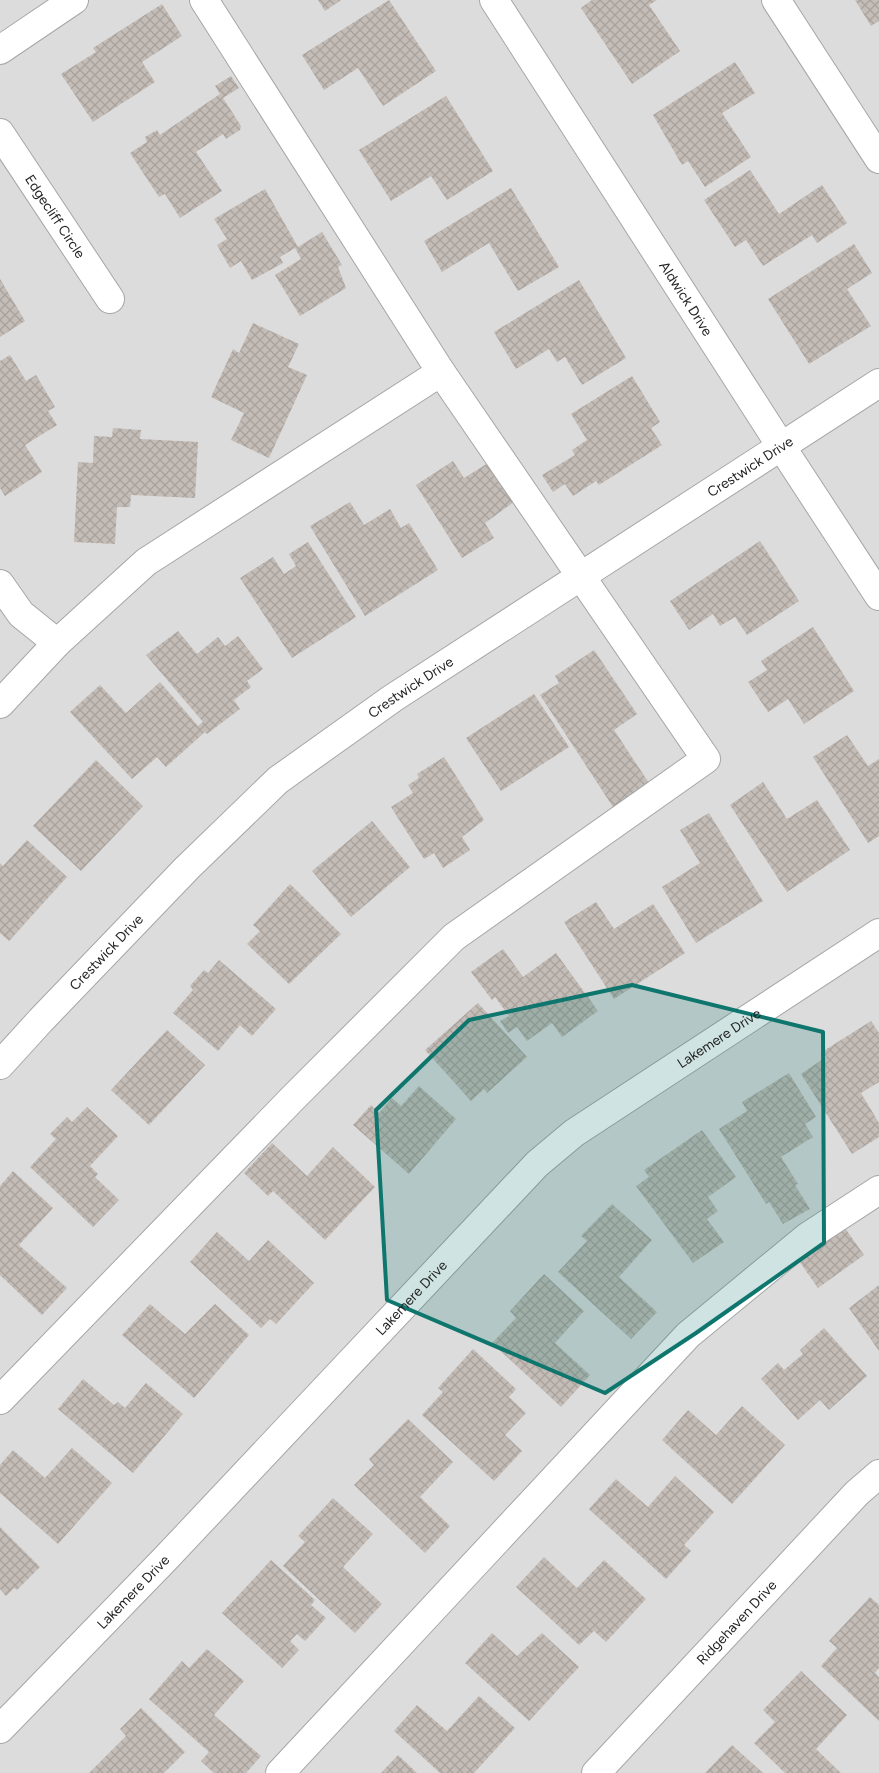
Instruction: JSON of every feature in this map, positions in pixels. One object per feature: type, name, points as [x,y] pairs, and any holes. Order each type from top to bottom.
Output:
[{"type":"street","points":[[0,50],[74,0]]},
{"type":"street","points":[[0,1400],[293,1098],[454,937],[706,760],[441,372],[204,0]]},
{"type":"street","name":"Aldwick Drive","points":[[494,0],[879,596]]},
{"type":"street","points":[[776,0],[879,159]]},
{"type":"street","name":"Edgecliff Circle","points":[[0,133],[110,298]]},
{"type":"street","points":[[0,704],[57,642],[146,562],[441,372]]},
{"type":"street","name":"Crestwick Drive","points":[[0,1065],[187,868],[278,780],[392,698],[879,383]]},
{"type":"street","points":[[0,584],[21,614],[57,642]]},
{"type":"street","name":"Lakemere Drive","points":[[0,1729],[166,1558],[537,1164],[574,1133],[879,933]]},
{"type":"street","points":[[280,1773],[688,1335],[807,1237],[879,1190]]},
{"type":"street","name":"Ridgehaven Drive","points":[[596,1773],[850,1500],[879,1474]]},
{"type":"highlighted area","points":[[632,985],[823,1032],[824,1243],[696,1333],[605,1393],[387,1300],[376,1110],[469,1020]]},
{"type":"shaded area","points":[[0,0],[879,0],[879,1773],[0,1773]]},
{"type":"building","points":[[318,0],[341,0],[325,11]]},
{"type":"building","points":[[389,0],[436,71],[383,106],[358,68],[324,90],[302,55]]},
{"type":"building","points":[[592,0],[657,0],[649,5],[680,51],[632,84],[581,8]]},
{"type":"building","points":[[855,0],[879,0],[879,21],[871,26]]},
{"type":"building","points":[[162,4],[182,36],[142,62],[155,82],[93,122],[61,74],[96,52],[93,48]]},
{"type":"building","points":[[735,62],[755,93],[722,113],[751,157],[705,187],[688,161],[682,165],[653,115]]},
{"type":"building","points":[[231,76],[239,88],[223,98],[241,126],[240,130],[226,139],[223,134],[196,152],[222,191],[180,218],[165,194],[159,197],[130,153],[147,142],[145,137],[157,130],[160,135],[220,94],[215,86]]},
{"type":"building","points":[[446,96],[493,171],[447,200],[431,176],[391,201],[359,150]]},
{"type":"building","points":[[750,170],[779,214],[822,185],[847,223],[817,243],[812,235],[763,266],[746,240],[735,247],[704,200]]},
{"type":"building","points":[[511,188],[559,267],[518,291],[489,243],[442,272],[424,241]]},
{"type":"building","points":[[265,189],[298,247],[322,232],[342,265],[338,267],[346,288],[300,316],[275,275],[301,259],[295,248],[280,257],[283,263],[252,280],[241,261],[230,268],[217,245],[227,239],[214,219]]},
{"type":"building","points":[[854,244],[872,273],[847,289],[871,326],[809,364],[768,299]]},
{"type":"building","points":[[0,279],[25,321],[0,337]]},
{"type":"building","points":[[579,280],[626,358],[582,385],[565,357],[557,362],[549,349],[516,369],[494,332]]},
{"type":"building","points":[[253,323],[299,344],[288,367],[307,375],[269,458],[231,440],[244,413],[211,397],[233,349],[239,353]]},
{"type":"building","points":[[10,355],[26,381],[36,375],[55,407],[48,411],[57,425],[25,445],[42,472],[5,496],[0,488],[0,361]]},
{"type":"building","points":[[632,376],[660,422],[651,428],[662,445],[599,485],[596,481],[573,496],[565,484],[553,492],[542,475],[575,455],[572,450],[587,440],[571,414]]},
{"type":"building","points":[[113,428],[141,430],[140,439],[198,442],[195,498],[131,495],[130,507],[117,507],[115,544],[74,542],[78,462],[93,463],[94,436],[112,437]]},
{"type":"building","points":[[493,460],[518,499],[485,523],[494,538],[462,558],[416,485],[453,461],[464,478]]},
{"type":"building","points":[[350,502],[364,525],[390,509],[401,528],[409,523],[438,570],[365,616],[310,526]]},
{"type":"building","points":[[760,541],[799,601],[747,635],[735,617],[720,626],[713,614],[689,630],[670,601]]},
{"type":"building","points":[[308,542],[356,617],[292,658],[240,578],[273,557],[284,574],[296,566],[289,554]]},
{"type":"building","points":[[813,627],[854,691],[804,724],[788,699],[768,712],[748,682],[767,670],[761,661]]},
{"type":"building","points":[[178,631],[197,654],[218,637],[225,646],[238,636],[263,669],[247,681],[251,687],[234,700],[240,709],[207,734],[205,732],[166,767],[157,757],[132,779],[70,712],[100,685],[126,713],[160,682],[198,726],[203,722],[146,655]]},
{"type":"building","points":[[594,650],[637,714],[614,730],[649,783],[613,807],[540,695],[559,683],[555,676]]},
{"type":"building","points":[[534,694],[569,747],[501,791],[466,738]]},
{"type":"building","points":[[847,735],[868,766],[879,759],[879,836],[868,843],[813,757]]},
{"type":"building","points":[[444,757],[484,820],[462,837],[470,850],[443,868],[434,853],[424,859],[391,807],[413,793],[408,785],[419,778],[417,774]]},
{"type":"building","points":[[96,760],[143,806],[81,871],[33,826]]},
{"type":"building","points":[[763,782],[787,819],[817,800],[850,850],[787,892],[730,805]]},
{"type":"building","points":[[709,813],[763,901],[696,943],[662,887],[700,863],[680,830]]},
{"type":"building","points":[[372,821],[410,867],[351,917],[312,871]]},
{"type":"building","points":[[27,840],[67,877],[9,941],[0,933],[0,863],[3,866]]},
{"type":"building","points":[[290,884],[341,934],[289,984],[247,944],[260,931],[253,925]]},
{"type":"building","points":[[596,902],[614,929],[653,904],[685,953],[614,999],[564,922]]},
{"type":"building","points":[[503,949],[523,977],[556,953],[598,1011],[562,1037],[552,1023],[527,1041],[517,1027],[508,1033],[500,1021],[509,1016],[495,997],[492,1000],[471,972]]},
{"type":"building","points":[[219,960],[276,1009],[252,1036],[240,1025],[218,1051],[173,1013],[193,990],[190,986],[204,970],[208,973]]},
{"type":"building","points":[[478,1003],[527,1057],[487,1093],[484,1089],[471,1101],[425,1050]]},
{"type":"building","points":[[871,1021],[879,1033],[879,1082],[861,1093],[879,1123],[879,1137],[852,1154],[801,1074],[826,1057],[822,1052]]},
{"type":"building","points":[[167,1030],[205,1065],[149,1125],[111,1090]]},
{"type":"building","points":[[789,1073],[816,1117],[805,1124],[813,1137],[781,1157],[798,1184],[795,1185],[810,1209],[783,1224],[769,1202],[766,1204],[719,1129],[747,1111],[742,1102]]},
{"type":"building","points":[[419,1086],[456,1119],[409,1174],[353,1125],[371,1105],[379,1113],[392,1098],[401,1106]]},
{"type":"building","points":[[87,1107],[118,1136],[90,1166],[98,1174],[95,1177],[119,1200],[93,1227],[30,1167],[56,1139],[50,1134],[67,1117],[72,1122]]},
{"type":"building","points":[[702,1130],[736,1177],[708,1197],[718,1211],[707,1219],[724,1242],[693,1263],[636,1186],[649,1177],[644,1170]]},
{"type":"building","points":[[272,1143],[307,1176],[333,1147],[375,1187],[325,1240],[273,1191],[268,1196],[244,1173]]},
{"type":"building","points":[[13,1171],[53,1208],[19,1245],[67,1288],[42,1315],[0,1275],[0,1186]]},
{"type":"building","points":[[612,1204],[652,1240],[619,1277],[657,1312],[631,1339],[558,1272],[587,1241],[581,1236]]},
{"type":"building","points":[[845,1228],[864,1255],[818,1288],[799,1261]]},
{"type":"building","points":[[217,1232],[249,1261],[268,1240],[314,1283],[276,1324],[270,1319],[261,1328],[190,1262]]},
{"type":"building","points":[[544,1274],[584,1311],[555,1343],[590,1375],[561,1407],[492,1343],[516,1318],[510,1311]]},
{"type":"building","points":[[879,1285],[879,1351],[849,1308]]},
{"type":"building","points":[[150,1304],[185,1334],[215,1304],[249,1335],[194,1398],[122,1335]]},
{"type":"building","points":[[824,1328],[867,1376],[829,1410],[820,1400],[798,1420],[761,1379],[778,1363],[784,1370],[803,1354],[800,1350]]},
{"type":"building","points":[[473,1349],[516,1389],[509,1397],[526,1413],[505,1435],[522,1451],[494,1481],[422,1415],[443,1392],[438,1388]]},
{"type":"building","points":[[83,1379],[114,1405],[118,1402],[125,1408],[146,1383],[183,1414],[133,1473],[58,1409]]},
{"type":"building","points":[[742,1406],[785,1445],[732,1504],[662,1440],[688,1410],[716,1435]]},
{"type":"building","points":[[408,1419],[453,1462],[420,1497],[450,1526],[425,1553],[354,1485],[374,1465],[369,1459]]},
{"type":"building","points":[[72,1448],[112,1483],[58,1544],[0,1493],[0,1465],[13,1450],[45,1478]]},
{"type":"building","points":[[675,1476],[714,1512],[684,1545],[691,1551],[666,1579],[589,1509],[616,1479],[648,1507]]},
{"type":"building","points":[[333,1498],[373,1534],[343,1567],[382,1604],[355,1633],[283,1566],[305,1542],[298,1536]]},
{"type":"building","points":[[0,1527],[40,1567],[17,1590],[14,1588],[6,1596],[0,1589]]},
{"type":"building","points":[[544,1557],[577,1588],[604,1560],[646,1599],[606,1642],[594,1631],[579,1645],[516,1587]]},
{"type":"building","points":[[271,1560],[315,1600],[311,1605],[326,1618],[305,1641],[297,1634],[290,1641],[299,1650],[282,1668],[222,1613]]},
{"type":"building","points":[[870,1597],[879,1605],[879,1668],[875,1673],[879,1677],[879,1721],[821,1666],[837,1648],[829,1641]]},
{"type":"building","points":[[492,1633],[517,1656],[542,1633],[579,1667],[529,1721],[465,1663]]},
{"type":"building","points":[[207,1649],[244,1681],[214,1715],[261,1756],[246,1773],[214,1773],[201,1761],[209,1752],[149,1699],[182,1661],[189,1668]]},
{"type":"building","points":[[801,1671],[847,1715],[816,1749],[841,1773],[785,1773],[754,1743],[775,1722],[763,1710]]},
{"type":"building","points":[[479,1696],[515,1728],[474,1773],[440,1773],[394,1731],[417,1705],[447,1731]]},
{"type":"building","points":[[141,1708],[185,1752],[164,1773],[89,1773],[126,1736],[120,1729]]},
{"type":"building","points":[[732,1745],[763,1773],[705,1773]]},
{"type":"building","points":[[398,1755],[417,1773],[381,1773]]}]
